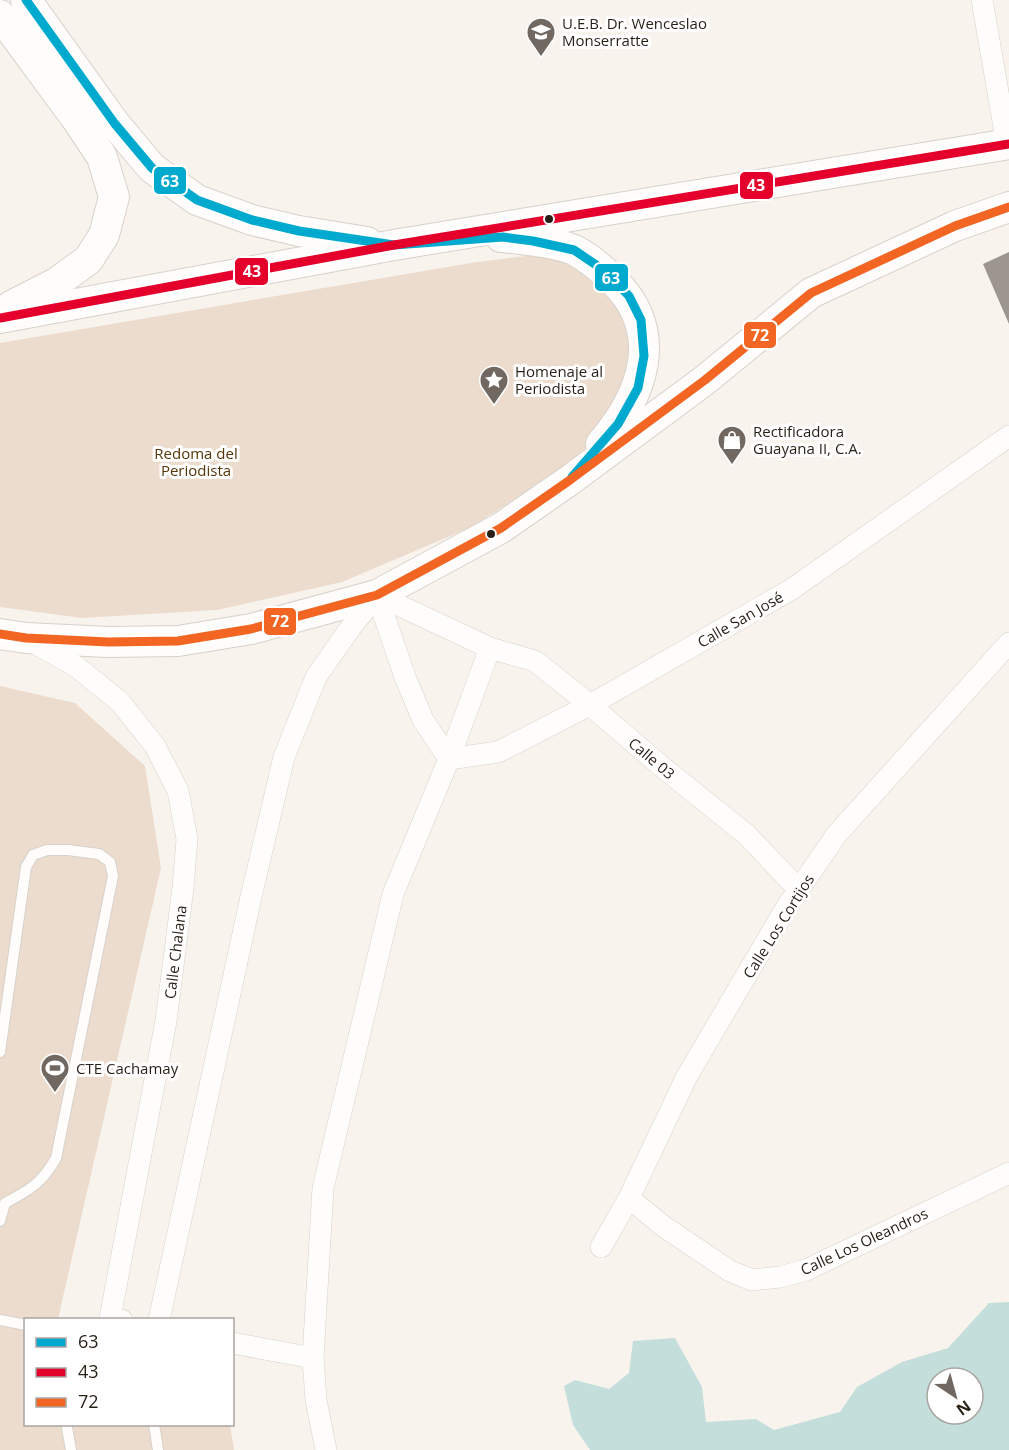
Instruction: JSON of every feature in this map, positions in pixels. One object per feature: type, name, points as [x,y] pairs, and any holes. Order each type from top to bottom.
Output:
[{"type":"main road","points":[[26,0],[122,133],[152,168],[197,200],[252,219],[299,231],[394,245],[502,237],[533,241],[574,250],[604,271],[628,296],[641,320],[644,356],[638,388],[618,424],[570,480]]},
{"type":"main road","points":[[0,15],[102,157],[114,197],[104,235],[88,260],[56,283],[0,311]]},
{"type":"main road","points":[[0,318],[394,245],[1008,144]]},
{"type":"main road","points":[[13,636],[108,642],[178,640],[251,629],[377,595],[501,528],[570,480],[705,380],[811,293],[955,226],[1009,207]]},
{"type":"street","points":[[982,0],[1008,144]]},
{"type":"street","name":"Calle San José","points":[[449,759],[498,752],[590,705],[792,589],[1009,436]]},
{"type":"street","points":[[377,595],[405,677],[423,720],[449,759]]},
{"type":"street","points":[[159,1318],[284,757],[316,677],[377,595]]},
{"type":"street","name":"Calle 03","points":[[377,595],[490,648],[535,661],[747,835],[799,890]]},
{"type":"street","name":"Calle Chalana","points":[[13,636],[77,667],[120,702],[155,746],[178,791],[187,839],[166,1021],[112,1318]]},
{"type":"street","name":"Calle Los Cortijos","points":[[601,1247],[629,1198],[687,1076],[786,908],[837,834],[1009,643]]},
{"type":"street","points":[[326,1450],[316,1400],[313,1358],[323,1188],[393,894],[449,759],[490,648]]},
{"type":"street","name":"Calle Los Oleandros","points":[[629,1198],[663,1226],[730,1271],[752,1280],[780,1277],[806,1270],[1009,1173]]},
{"type":"street","points":[[234,1343],[313,1358]]},
{"type":"lane","points":[[0,1052],[26,867],[33,855],[47,850],[99,854],[110,862],[113,876],[57,1158],[45,1177],[28,1191],[2,1199],[0,1221]]},
{"type":"lane","points":[[0,1320],[24,1325]]},
{"type":"lane","points":[[154,1426],[158,1450]]},
{"type":"lane","points":[[67,1428],[71,1450]]},
{"type":"green space","name":"Redoma del Periodista","points":[[574,250],[624,291],[635,363],[610,424],[565,468],[469,528],[342,582],[217,610],[82,618],[0,607],[0,343],[477,262]]},
{"type":"green space","name":"CTE Cachamay","points":[[0,686],[75,703],[145,766],[161,868],[58,1318],[24,1318],[24,1426],[230,1426],[234,1450],[0,1450]]},
{"type":"water","points":[[1009,1302],[1009,1450],[590,1450],[573,1425],[564,1386],[575,1380],[609,1389],[629,1373],[633,1341],[675,1338],[702,1387],[706,1422],[756,1419],[774,1430],[840,1412],[857,1387],[902,1362],[948,1348],[989,1303]]},
{"type":"building","points":[[1009,252],[1009,324],[983,264]]},
{"type":"transit line","name":"63","points":[[26,0],[115,124],[152,168],[197,200],[252,220],[299,231],[394,245],[503,237],[533,241],[574,250],[605,271],[629,296],[641,320],[644,356],[638,388],[618,424],[572,477]]},
{"type":"transit line","name":"43","points":[[0,318],[394,245],[1009,144]]},
{"type":"transit line","name":"72","points":[[0,634],[26,638],[108,642],[178,641],[251,629],[377,595],[501,528],[570,480],[705,380],[811,293],[955,226],[1009,207]]},
{"type":"place","name":"U.E.B. Dr. Wenceslao Monserratte","points":[[541,58]]},
{"type":"place","name":"Homenaje al Periodista","points":[[494,406]]},
{"type":"place","name":"Rectificadora Guayana II, C.A.","points":[[732,466]]},
{"type":"place","name":"CTE Cachamay","points":[[55,1094]]}]
